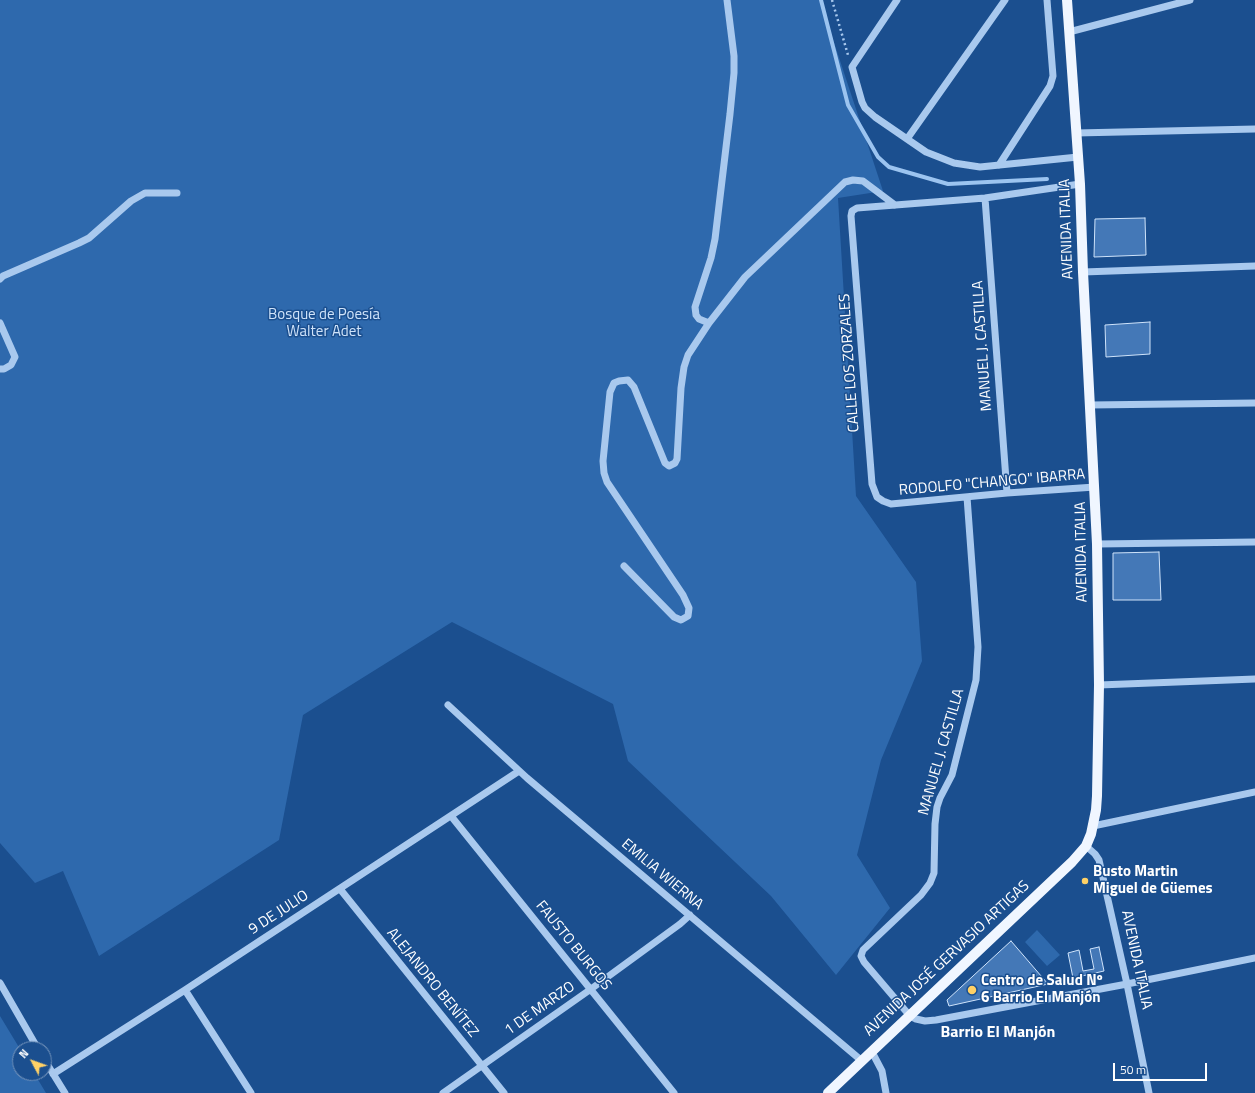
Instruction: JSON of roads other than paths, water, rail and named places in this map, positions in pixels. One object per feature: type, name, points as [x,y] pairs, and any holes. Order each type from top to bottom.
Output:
[{"type":"main road","name":"AVENIDA ITALIA","points":[[1067,0],[1080,184],[1097,544],[1099,685],[1096,796],[1093,826],[1086,846]]},
{"type":"main road","name":"AVENIDA JOSÉ GERVASIO ARTIGAS","points":[[828,1093],[1072,862],[1086,846]]},
{"type":"street","points":[[709,323],[699,319],[696,314],[695,307],[711,258],[715,239],[730,114],[734,56],[727,0]]},
{"type":"street","points":[[897,0],[852,67],[862,102],[865,108],[875,117],[926,152],[954,163],[980,167],[1078,157]]},
{"type":"street","points":[[907,139],[1005,0]]},
{"type":"street","points":[[999,165],[1050,86],[1053,76],[1047,0]]},
{"type":"street","points":[[1069,32],[1190,0]]},
{"type":"street","points":[[1076,133],[1255,129]]},
{"type":"street","points":[[624,566],[674,617],[681,620],[688,616],[689,608],[684,595],[607,482],[604,473],[602,461],[610,392],[614,383],[628,380],[634,387],[665,463],[669,466],[675,463],[677,459],[681,388],[684,367],[688,355],[709,323],[745,277],[845,182],[853,180],[863,181],[895,205],[985,198],[1080,184]]},
{"type":"street","points":[[0,279],[3,276],[79,244],[89,238],[131,201],[145,194],[177,193]]},
{"type":"street","name":"MANUEL J. CASTILLA","points":[[985,198],[1007,493]]},
{"type":"street","name":"CALLE LOS ZORZALES","points":[[891,504],[877,497],[872,484],[851,216],[852,211],[857,208],[895,205]]},
{"type":"street","points":[[1083,272],[1255,266]]},
{"type":"street","points":[[0,323],[15,357],[11,364],[4,369],[0,369]]},
{"type":"street","points":[[1090,405],[1255,403]]},
{"type":"street","name":"RODOLFO \"CHANGO\" IBARRA","points":[[891,504],[1007,493],[1095,487]]},
{"type":"street","name":"MANUEL J. CASTILLA","points":[[910,1016],[864,962],[861,956],[863,950],[921,895],[930,883],[934,873],[935,824],[937,807],[952,775],[976,680],[978,647],[967,497]]},
{"type":"street","points":[[1097,544],[1255,542]]},
{"type":"street","points":[[1099,685],[1255,680]]},
{"type":"street","name":"EMILIA WIERNA","points":[[448,705],[519,771],[862,1061]]},
{"type":"street","name":"9 DE JULIO","points":[[53,1074],[185,990],[519,771]]},
{"type":"street","points":[[1093,826],[1255,792]]},
{"type":"street","name":"FAUSTO BURGOS","points":[[451,816],[674,1093]]},
{"type":"street","name":"AVENIDA ITALIA","points":[[1086,846],[1099,860],[1127,984],[1149,1093]]},
{"type":"street","name":"ALEJANDRO BENÍTEZ","points":[[340,889],[504,1093]]},
{"type":"street","name":"1 DE MARZO","points":[[443,1093],[680,924],[690,915]]},
{"type":"street","points":[[910,1016],[925,1021],[936,1020],[1255,958]]},
{"type":"street","points":[[0,983],[33,1041]]},
{"type":"street","points":[[185,990],[251,1093]]},
{"type":"street","points":[[872,1052],[882,1071],[886,1093]]},
{"type":"street","points":[[53,1074],[65,1093]]},
{"type":"waterway","points":[[821,0],[848,105],[878,157],[889,167],[948,184],[1047,179]]},
{"type":"place","name":"Busto Martin Miguel de Güemes","points":[[1085,881]]},
{"type":"place","name":"Centro de Salud Nº 6 Barrio El Manjón","points":[[972,990]]},
{"type":"district","name":"Barrio El Manjón","points":[[998,1033]]},
{"type":"park label","name":"Bosque de Poesía Walter Adet","points":[[324,324]]}]
